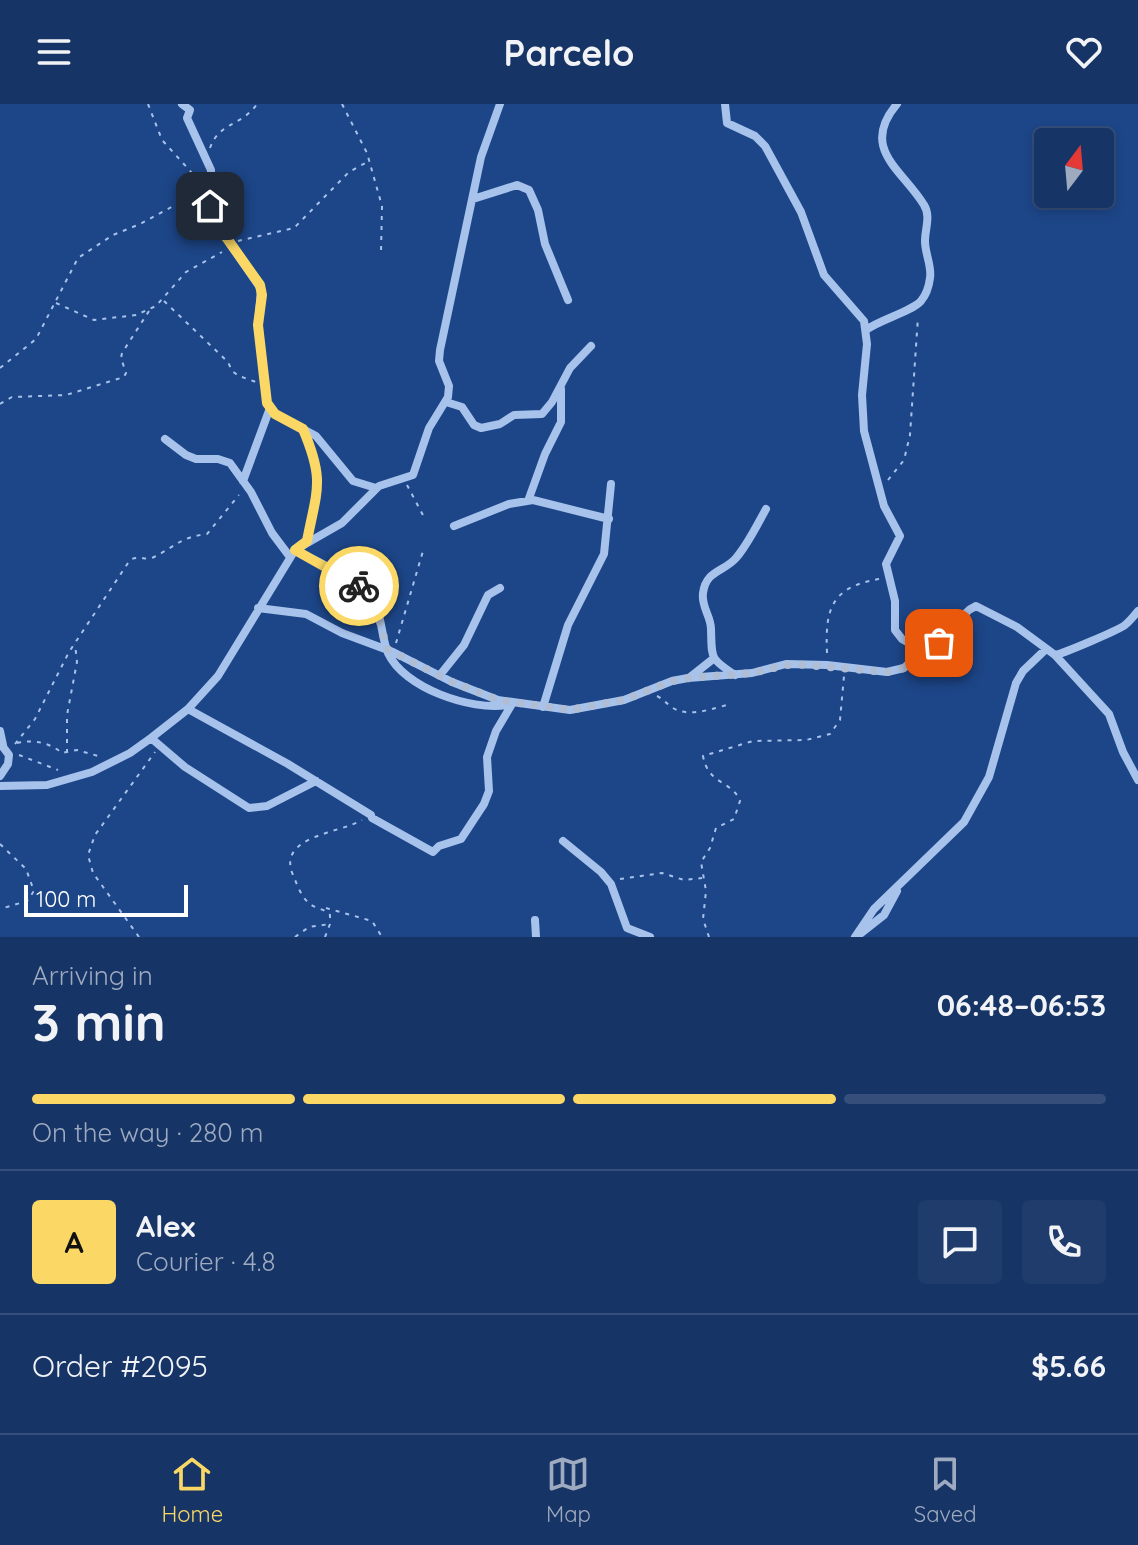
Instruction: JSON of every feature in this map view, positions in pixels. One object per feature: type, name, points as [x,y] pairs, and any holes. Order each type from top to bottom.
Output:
[{"type":"street","points":[[0,786],[47,785],[73,778],[115,761],[151,738],[188,709],[224,667],[292,553],[307,541],[342,523],[376,488],[404,480],[416,470],[429,428],[446,402],[449,386],[439,361],[440,350],[486,137],[500,104]]},
{"type":"street","points":[[725,104],[727,123],[755,136],[765,146],[801,212],[824,275],[860,314],[866,330],[862,395],[864,431],[887,513],[900,536],[887,562],[895,601],[896,633],[927,653]]},
{"type":"street","points":[[866,330],[879,320],[919,304],[926,294],[931,275],[925,243],[927,211],[892,168],[882,141],[890,113],[897,104]]},
{"type":"street","points":[[188,106],[187,118],[211,173],[211,210],[261,289],[258,325],[270,408],[243,481]]},
{"type":"street","points":[[473,199],[517,185],[529,190],[539,215],[545,244],[568,300]]},
{"type":"street","points":[[446,402],[462,407],[475,427],[500,424],[514,415],[542,414],[561,388],[570,368],[591,346]]},
{"type":"street","points":[[528,501],[545,454],[561,422],[561,388]]},
{"type":"street","points":[[270,408],[320,440],[353,481],[376,488]]},
{"type":"street","points":[[303,429],[319,477],[307,541]]},
{"type":"street","points":[[165,439],[196,459],[228,462],[259,505],[272,533],[292,553],[368,593],[378,611],[397,666],[410,677],[455,700],[486,706],[512,704],[581,710],[624,700],[688,678],[752,673],[786,664],[887,672],[904,668],[917,656],[927,653],[946,638],[968,610],[976,606],[1017,627],[1055,655],[1109,714],[1123,752],[1138,780]]},
{"type":"street","points":[[543,707],[568,625],[604,554],[611,484]]},
{"type":"street","points":[[454,526],[501,507],[528,501],[609,519]]},
{"type":"street","points":[[735,675],[713,659],[710,624],[703,604],[705,584],[713,572],[737,557],[766,509]]},
{"type":"street","points":[[440,675],[464,645],[488,595],[500,588]]},
{"type":"street","points":[[258,608],[306,614],[472,691],[512,704]]},
{"type":"street","points":[[1055,655],[1065,654],[1123,627],[1138,611]]},
{"type":"street","points":[[856,937],[874,909],[953,834],[975,804],[996,755],[1016,683],[1023,671],[1045,650]]},
{"type":"street","points":[[688,678],[713,659]]},
{"type":"street","points":[[188,709],[316,781],[430,851],[459,840],[488,794],[487,757],[496,731],[512,704]]},
{"type":"street","points":[[0,731],[8,764],[0,776]]},
{"type":"street","points":[[151,738],[185,767],[249,808],[267,806],[316,781]]},
{"type":"street","points":[[563,841],[611,884],[627,928],[650,937]]},
{"type":"street","points":[[535,920],[536,937]]},
{"type":"path","points":[[0,368],[36,339],[78,258],[113,235],[176,206],[206,188],[162,140],[148,104]]},
{"type":"path","points":[[207,158],[218,132],[243,119],[257,104]]},
{"type":"path","points":[[342,104],[359,134],[382,206],[381,253]]},
{"type":"path","points":[[0,404],[12,397],[66,395],[124,377],[122,353],[150,310],[163,300],[186,272],[231,246],[256,236],[294,228],[349,172],[369,161]]},
{"type":"path","points":[[163,300],[224,358],[232,371],[246,380],[264,383]]},
{"type":"path","points":[[55,303],[94,320],[150,310]]},
{"type":"path","points":[[882,495],[883,485],[904,460],[910,435],[919,304]]},
{"type":"path","points":[[404,480],[425,519]]},
{"type":"path","points":[[6,746],[35,719],[75,644],[131,559],[138,556],[151,558],[190,536],[207,534],[238,499],[243,481]]},
{"type":"path","points":[[390,651],[423,551]]},
{"type":"path","points":[[827,665],[826,622],[841,592],[862,582],[888,578]]},
{"type":"path","points":[[67,753],[67,715],[77,662],[75,644]]},
{"type":"path","points":[[709,937],[703,919],[706,891],[701,862],[710,848],[714,832],[734,819],[740,801],[737,793],[717,781],[703,756],[753,741],[797,741],[830,734],[840,720],[845,667]]},
{"type":"path","points":[[646,691],[680,710],[699,711],[731,704]]},
{"type":"path","points":[[6,746],[35,741],[67,753],[78,751],[115,761]]},
{"type":"path","points":[[139,937],[93,873],[88,851],[95,835],[160,745]]},
{"type":"path","points":[[6,746],[73,778]]},
{"type":"path","points":[[325,937],[330,915],[307,901],[290,862],[294,852],[313,837],[350,827],[371,815]]},
{"type":"path","points":[[0,844],[26,869],[34,893],[27,901],[0,909]]},
{"type":"path","points":[[611,884],[625,877],[649,873],[669,874],[684,880],[704,878]]},
{"type":"path","points":[[319,907],[372,921],[382,937]]},
{"type":"path","points":[[295,937],[309,927],[330,924]]},
{"type":"way so far","points":[[359,586],[375,603],[387,649],[472,691],[517,705],[581,710],[624,700],[672,681],[752,673],[786,664],[887,672],[904,668],[939,643]]},
{"type":"route","points":[[210,206],[226,237],[260,285],[262,295],[258,325],[267,403],[275,414],[303,429],[318,469],[318,488],[307,541],[295,550],[359,586]]}]
